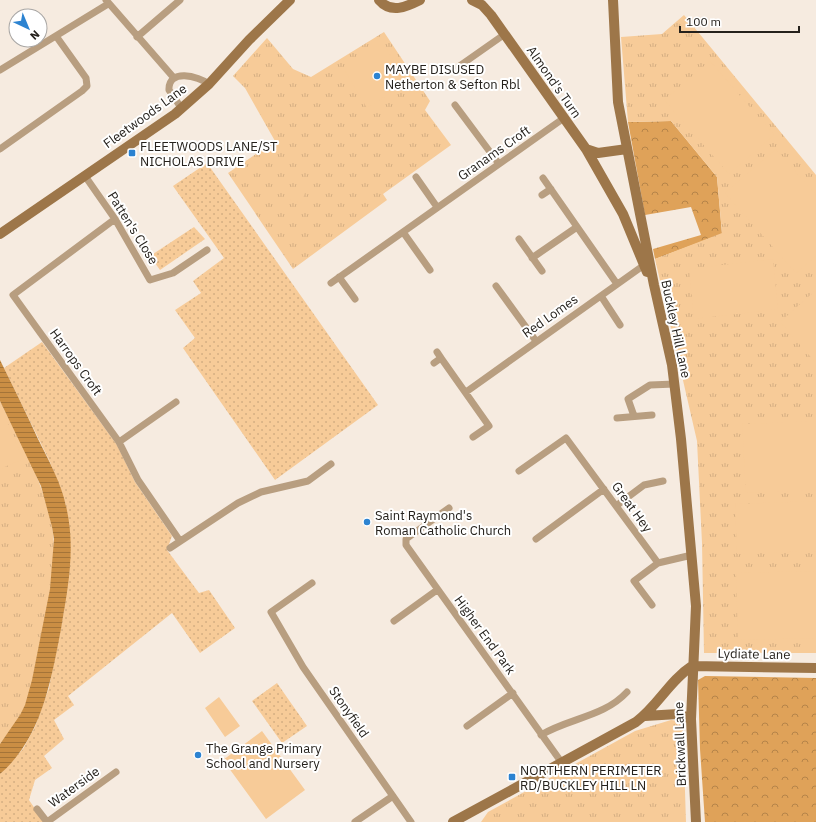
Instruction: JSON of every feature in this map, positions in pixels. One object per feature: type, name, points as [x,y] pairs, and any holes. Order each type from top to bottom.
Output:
[{"type":"main road","name":"Fleetwoods Lane","points":[[0,234],[182,109],[209,84],[248,40],[290,0]]},
{"type":"main road","points":[[379,0],[383,5],[396,9],[420,0]]},
{"type":"main road","name":"Almond's Turn","points":[[472,0],[482,5],[491,14],[586,149],[623,214],[647,263]]},
{"type":"main road","points":[[613,0],[616,84],[647,263]]},
{"type":"main road","points":[[586,149],[598,153],[627,149]]},
{"type":"main road","name":"Buckley Hill Lane","points":[[647,263],[654,285],[675,384],[696,606],[692,666]]},
{"type":"main road","points":[[453,822],[626,729],[645,716],[674,680],[692,666]]},
{"type":"main road","name":"Lydiate Lane","points":[[692,666],[816,668]]},
{"type":"main road","name":"Brickwall Lane","points":[[692,666],[691,719],[696,822]]},
{"type":"main road","points":[[645,716],[678,714],[691,719]]},
{"type":"street","points":[[137,37],[180,0]]},
{"type":"street","points":[[0,70],[56,36],[107,2],[174,78]]},
{"type":"street","points":[[458,67],[505,34]]},
{"type":"street","points":[[0,149],[87,86],[86,78],[56,36]]},
{"type":"street","points":[[182,109],[170,90],[171,83],[174,78],[183,75],[196,76],[209,84]]},
{"type":"street","points":[[455,105],[499,164]]},
{"type":"street","name":"Granams Croft","points":[[331,283],[564,118]]},
{"type":"street","name":"Patten's Close","points":[[85,176],[115,219],[150,280],[173,273],[206,250]]},
{"type":"street","points":[[416,177],[437,207]]},
{"type":"street","points":[[544,178],[616,284]]},
{"type":"street","points":[[542,195],[551,189]]},
{"type":"street","name":"Harrops Croft","points":[[115,219],[13,295],[119,442],[138,480],[180,541]]},
{"type":"street","points":[[532,258],[577,227]]},
{"type":"street","points":[[403,232],[430,270]]},
{"type":"street","points":[[519,239],[542,271]]},
{"type":"street","name":"Red Lomes","points":[[466,392],[647,263]]},
{"type":"street","points":[[340,277],[355,299]]},
{"type":"street","points":[[496,286],[536,341]]},
{"type":"street","points":[[601,296],[620,325]]},
{"type":"street","points":[[434,363],[439,355],[489,426],[473,437]]},
{"type":"street","points":[[634,416],[628,399],[650,385],[675,384]]},
{"type":"street","points":[[119,442],[176,402]]},
{"type":"street","points":[[617,418],[652,415]]},
{"type":"street","name":"Great Hey","points":[[519,471],[566,438],[658,563]]},
{"type":"street","points":[[170,548],[238,503],[261,492],[308,481],[331,464]]},
{"type":"street","points":[[616,506],[650,482],[663,481]]},
{"type":"street","points":[[640,488],[645,495]]},
{"type":"street","points":[[536,539],[604,489]]},
{"type":"street","name":"Higher End Park","points":[[449,508],[406,539],[406,545],[562,763]]},
{"type":"street","points":[[652,605],[634,581],[658,563],[692,555]]},
{"type":"street","name":"Stonyfield","points":[[312,583],[271,612],[303,667],[411,822]]},
{"type":"street","name":"Higher End Park","points":[[394,621],[437,590]]},
{"type":"street","points":[[542,735],[603,710],[627,692]]},
{"type":"street","name":"Higher End Park","points":[[467,726],[513,693]]},
{"type":"street","name":"Waterside","points":[[38,808],[47,822],[116,772]]},
{"type":"street","points":[[355,822],[392,796]]},
{"type":"green space","points":[[684,15],[816,175],[816,653],[704,653],[702,543],[697,441],[655,259],[722,233],[717,177],[671,121],[628,122],[621,37],[662,34]]},
{"type":"green space","points":[[384,32],[430,101],[425,110],[451,145],[383,194],[387,200],[293,269],[228,173],[275,141],[245,88],[233,76],[267,38],[293,69],[311,77]]},
{"type":"green space","name":"MAYBE DISUSED Netherton & Sefton Rbl","points":[[384,45],[408,82],[367,108],[345,71]]},
{"type":"green space","points":[[710,61],[774,135],[729,174],[664,100]]},
{"type":"green space","points":[[671,121],[717,177],[722,234],[655,259],[653,249],[701,235],[691,207],[645,215],[628,122]]},
{"type":"green space","points":[[776,149],[816,195],[816,256],[796,273],[725,193]]},
{"type":"green space","points":[[207,163],[378,405],[275,480],[183,348],[195,338],[175,310],[201,293],[193,281],[224,258],[173,186]]},
{"type":"green space","points":[[299,187],[305,193],[301,203],[287,199],[287,191]]},
{"type":"green space","points":[[194,227],[205,239],[160,270],[150,256]]},
{"type":"green space","points":[[773,259],[778,309],[694,319],[689,269]]},
{"type":"green space","points":[[816,290],[816,363],[780,322]]},
{"type":"green space","points":[[42,342],[117,445],[135,482],[172,536],[167,550],[199,593],[209,590],[235,628],[200,653],[172,613],[68,696],[74,705],[54,720],[64,739],[44,756],[52,768],[35,780],[29,800],[44,822],[0,822],[0,774],[23,749],[35,727],[49,688],[64,610],[66,505],[50,462],[4,368]]},
{"type":"green space","points":[[0,401],[30,462],[43,494],[52,527],[54,557],[50,594],[27,701],[23,711],[0,744]]},
{"type":"green space","points":[[4,415],[23,459],[0,469],[0,417]]},
{"type":"green space","points":[[816,421],[816,490],[746,493],[742,424]]},
{"type":"green space","points":[[816,501],[816,551],[737,554],[735,504]]},
{"type":"green space","points":[[816,571],[816,638],[738,640],[736,573]]},
{"type":"green space","points":[[705,676],[816,678],[816,822],[705,822],[700,749],[698,680]]},
{"type":"green space","points":[[277,683],[307,726],[282,743],[252,701]]},
{"type":"green space","points":[[219,697],[240,726],[225,737],[205,708]]},
{"type":"green space","points":[[671,720],[679,721],[683,730],[686,822],[481,822],[488,812],[635,731]]},
{"type":"green space","points":[[262,731],[305,790],[266,819],[223,760]]},
{"type":"shaded area","points":[[0,360],[58,480],[69,522],[71,552],[61,629],[53,668],[42,707],[35,726],[26,743],[14,760],[0,774],[0,744],[25,705],[32,680],[50,589],[54,539],[41,486],[0,401]]},
{"type":"place","name":"MAYBE DISUSED Netherton & Sefton Rbl","points":[[377,76]]},
{"type":"place","name":"FLEETWOODS LANE/ST NICHOLAS DRIVE","points":[[132,153]]},
{"type":"place","name":"Saint Raymond's Roman Catholic Church","points":[[367,522]]},
{"type":"place","name":"The Grange Primary School and Nursery","points":[[198,755]]},
{"type":"place","name":"NORTHERN PERIMETER RD/BUCKLEY HILL LN","points":[[512,777]]}]
